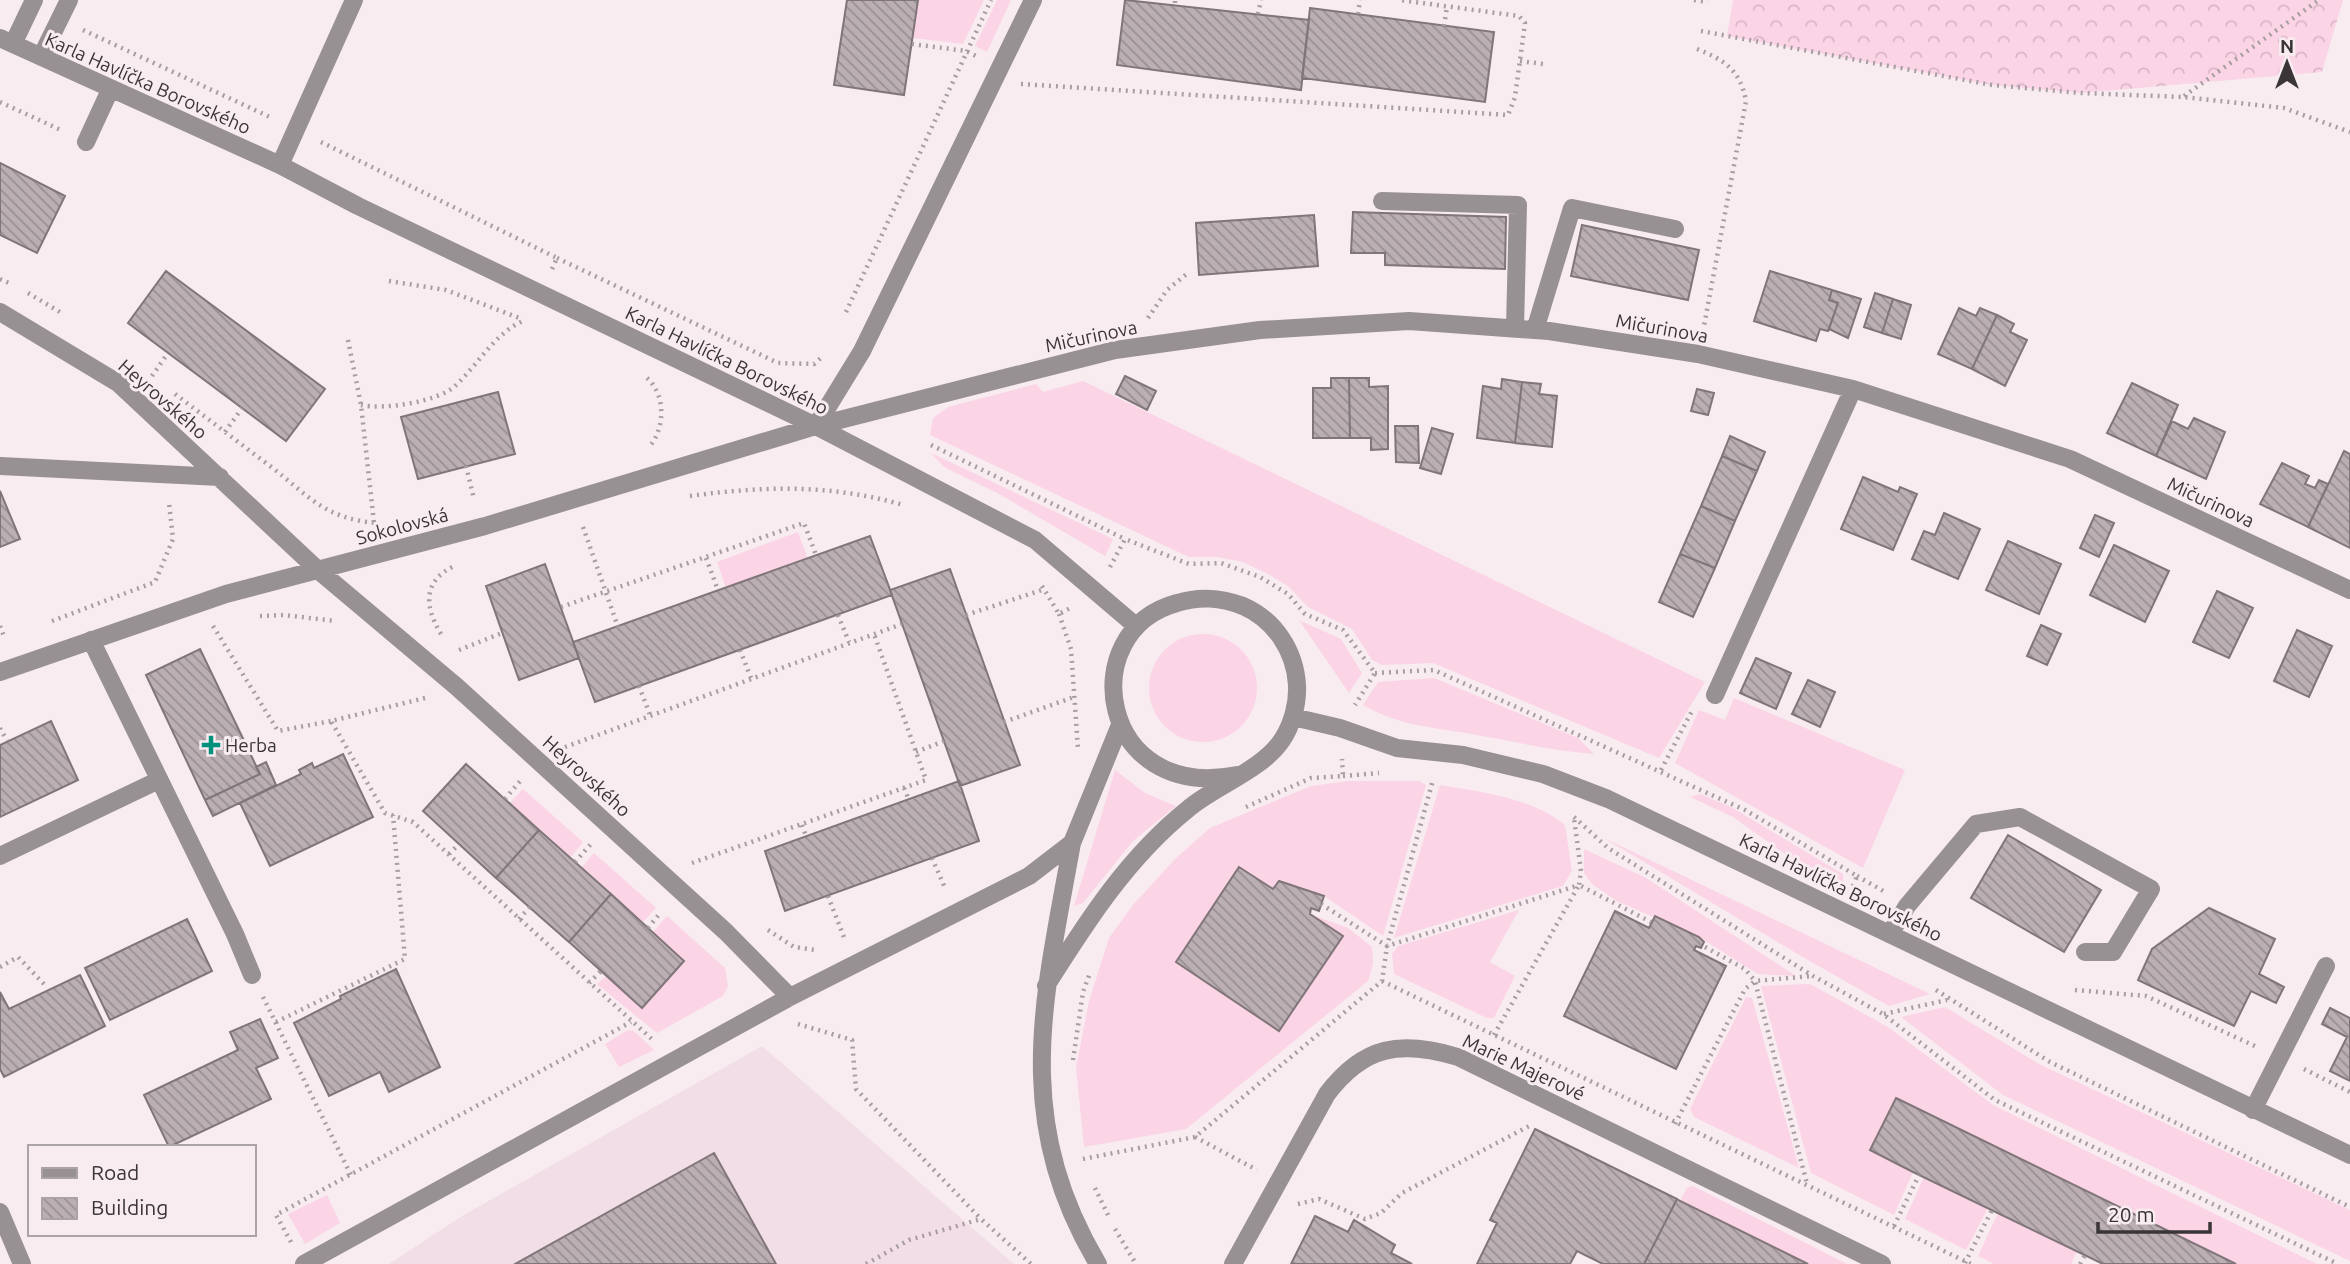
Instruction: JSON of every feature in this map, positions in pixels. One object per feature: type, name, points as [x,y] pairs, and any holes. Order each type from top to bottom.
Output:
[{"type":"street","points":[[7,41],[34,0]]},
{"type":"street","points":[[41,57],[69,0]]},
{"type":"street","points":[[280,165],[354,0]]},
{"type":"street","points":[[816,426],[862,351],[1033,0]]},
{"type":"street","name":"Karla Havlíčka Borovského","points":[[7,41],[280,165],[358,206],[816,426],[1035,540],[1136,626]]},
{"type":"street","points":[[86,142],[110,90]]},
{"type":"street","points":[[1382,201],[1518,205],[1515,328]]},
{"type":"street","points":[[1535,330],[1572,208],[1675,229]]},
{"type":"street","name":"Heyrovského","points":[[0,312],[118,383],[318,570],[457,687],[726,932],[790,997]]},
{"type":"street","name":"Mičurinova","points":[[816,426],[1115,350],[1147,345],[1260,330],[1409,321],[1535,330],[1698,355],[1853,389],[2070,459],[2350,590]]},
{"type":"street","points":[[1715,695],[1853,389]]},
{"type":"street","name":"Sokolovská","points":[[0,672],[226,594],[485,526],[816,426]]},
{"type":"street","points":[[0,466],[220,477]]},
{"type":"street","points":[[1046,986],[1092,914],[1142,851],[1188,808],[1261,761],[1281,741],[1293,716],[1297,687],[1292,657],[1277,631],[1254,611],[1226,599],[1196,597],[1167,606],[1136,626],[1115,670],[1113,698],[1120,725],[1135,748],[1156,766],[1173,774],[1209,781],[1237,775]]},
{"type":"street","points":[[91,640],[235,934],[251,975]]},
{"type":"street","name":"Karla Havlíčka Borovského","points":[[1293,716],[1340,728],[1397,748],[1463,755],[1543,774],[1608,799],[2350,1155]]},
{"type":"street","points":[[1098,1264],[1083,1238],[1057,1176],[1042,1106],[1040,1041],[1046,986],[1073,843],[1120,725]]},
{"type":"street","points":[[0,856],[159,780]]},
{"type":"street","points":[[1890,934],[1907,906],[1976,824],[2020,817],[2151,889],[2113,953],[2085,953]]},
{"type":"street","points":[[304,1264],[790,997],[1029,876],[1073,843]]},
{"type":"street","points":[[2253,1110],[2326,966]]},
{"type":"street","name":"Marie Majerové","points":[[1233,1264],[1327,1094],[1343,1073],[1365,1056],[1399,1047],[1427,1047],[1458,1057],[1882,1264]]},
{"type":"street","points":[[0,1212],[22,1264]]},
{"type":"path","points":[[846,313],[991,0]]},
{"type":"path","points":[[1258,14],[1261,0]]},
{"type":"path","points":[[1358,14],[1360,0]]},
{"type":"path","points":[[1016,84],[1508,115],[1513,108],[1525,23],[1519,16],[1400,0]]},
{"type":"path","points":[[1694,0],[1708,2]]},
{"type":"path","points":[[2183,97],[2319,0]]},
{"type":"path","points":[[1444,26],[1447,7]]},
{"type":"path","points":[[1701,30],[1992,85],[2081,93],[2183,97],[2284,108],[2350,132]]},
{"type":"path","points":[[912,44],[966,51],[999,67]]},
{"type":"path","points":[[1697,49],[1722,59],[1733,68],[1742,82],[1746,101],[1698,355]]},
{"type":"path","points":[[1520,61],[1544,64]]},
{"type":"path","points":[[0,102],[86,142]]},
{"type":"path","points":[[557,258],[778,363],[814,365],[826,353]]},
{"type":"path","points":[[1147,345],[1147,321],[1153,307],[1167,290],[1189,272]]},
{"type":"path","points":[[0,279],[69,318]]},
{"type":"path","points":[[361,405],[379,410],[405,405],[453,389],[509,326],[525,320],[446,290],[389,281]]},
{"type":"path","points":[[348,340],[361,405],[374,523]]},
{"type":"path","points":[[151,376],[168,353]]},
{"type":"path","points":[[141,369],[162,384]]},
{"type":"path","points":[[640,373],[655,386],[662,416],[660,433],[648,448]]},
{"type":"path","points":[[172,392],[310,501],[338,515],[374,523],[384,522]]},
{"type":"path","points":[[225,432],[242,408]]},
{"type":"path","points":[[931,445],[1125,539],[1189,564],[1221,563],[1260,577],[1288,594],[1305,614],[1343,630],[1375,673],[1340,728],[1343,776]]},
{"type":"path","points":[[463,503],[474,499],[466,466]]},
{"type":"path","points":[[678,499],[757,487],[810,488],[866,494],[915,509]]},
{"type":"path","points":[[561,607],[804,523],[816,555]]},
{"type":"path","points":[[595,524],[583,527],[618,627]]},
{"type":"path","points":[[1036,580],[1045,589],[1059,614],[1096,594],[1125,539]]},
{"type":"path","points":[[706,558],[718,590]]},
{"type":"path","points":[[458,564],[439,573],[432,582],[429,607],[440,633],[459,650],[502,633]]},
{"type":"path","points":[[966,615],[1045,589]]},
{"type":"path","points":[[251,617],[284,615],[344,624]]},
{"type":"path","points":[[838,615],[849,642]]},
{"type":"path","points":[[225,621],[211,624],[278,731],[434,696],[425,687]]},
{"type":"path","points":[[565,747],[902,624]]},
{"type":"path","points":[[0,626],[5,639]]},
{"type":"path","points":[[692,863],[926,780],[874,634]]},
{"type":"path","points":[[740,650],[751,678]]},
{"type":"path","points":[[639,686],[650,715]]},
{"type":"path","points":[[1661,770],[1701,695],[1715,695]]},
{"type":"path","points":[[1004,722],[1074,697]]},
{"type":"path","points":[[331,721],[385,813],[413,822],[655,1042]]},
{"type":"path","points":[[0,728],[8,741]]},
{"type":"path","points":[[916,752],[944,741]]},
{"type":"path","points":[[1241,809],[1311,778],[1388,774]]},
{"type":"path","points":[[1422,776],[1446,779]]},
{"type":"path","points":[[505,799],[524,777]]},
{"type":"path","points":[[1083,1159],[1195,1137],[1382,981],[1387,946],[1434,777]]},
{"type":"path","points":[[904,788],[909,800]]},
{"type":"path","points":[[1563,812],[1598,828]]},
{"type":"path","points":[[276,1022],[405,959],[393,815]]},
{"type":"path","points":[[1494,1035],[1579,885],[1581,871],[1574,817]]},
{"type":"path","points":[[1574,817],[1608,848],[1813,976],[1883,1014],[1995,1100],[2337,1264]]},
{"type":"path","points":[[802,825],[806,836]]},
{"type":"path","points":[[575,862],[594,841]]},
{"type":"path","points":[[449,855],[459,844]]},
{"type":"path","points":[[932,858],[947,892],[955,888]]},
{"type":"path","points":[[1857,876],[1907,906]]},
{"type":"path","points":[[1387,946],[1579,885],[1651,922]]},
{"type":"path","points":[[828,896],[845,941]]},
{"type":"path","points":[[1321,904],[1387,946]]},
{"type":"path","points":[[648,928],[666,906]]},
{"type":"path","points":[[519,919],[530,907]]},
{"type":"path","points":[[761,925],[794,947],[809,951],[822,949]]},
{"type":"path","points":[[834,945],[856,935]]},
{"type":"path","points":[[1705,947],[1745,969],[1755,981],[1808,1185]]},
{"type":"path","points":[[0,967],[18,957],[44,984]]},
{"type":"path","points":[[1072,1067],[1083,992],[1092,968]]},
{"type":"path","points":[[589,983],[601,971]]},
{"type":"path","points":[[251,975],[351,1175]]},
{"type":"path","points":[[1675,1124],[1745,989],[1755,981],[1813,976]]},
{"type":"path","points":[[1382,981],[1967,1263],[1992,1210]]},
{"type":"path","points":[[2070,989],[2146,996],[2350,1092]]},
{"type":"path","points":[[1883,1014],[1948,999]]},
{"type":"path","points":[[304,1264],[276,1215],[631,1022]]},
{"type":"path","points":[[788,1022],[852,1040],[856,1088],[981,1219],[1031,1264]]},
{"type":"path","points":[[1291,1209],[1301,1203],[1319,1199],[1365,1219],[1381,1213],[1402,1193],[1524,1126],[1543,1123]]},
{"type":"path","points":[[1195,1137],[1279,1182]]},
{"type":"path","points":[[1080,1149],[1087,1170]]},
{"type":"path","points":[[1894,1227],[1919,1175]]},
{"type":"path","points":[[1092,1181],[1112,1225],[1136,1264]]},
{"type":"path","points":[[866,1264],[909,1240],[981,1219]]},
{"type":"path","points":[[2080,1264],[2085,1255]]},
{"type":"shaded area","points":[[762,1046],[1014,1264],[389,1264],[462,1216]]},
{"type":"green space","points":[[918,0],[984,0],[963,44],[913,38]]},
{"type":"green space","points":[[997,0],[1011,0],[987,52],[975,46]]},
{"type":"green space","points":[[1733,0],[2343,0],[2322,72],[2081,93],[1992,85],[1727,36]]},
{"type":"green space","points":[[1083,381],[1705,682],[1659,758],[1433,663],[1382,665],[1372,660],[1352,629],[1308,607],[1288,586],[1268,574],[1243,562],[1217,557],[1189,557],[930,435],[933,418],[948,407],[1036,384],[1043,392]]},
{"type":"green space","points":[[931,453],[1113,539],[1105,556],[999,494],[944,467]]},
{"type":"green space","points":[[798,532],[808,559],[726,588],[717,562]]},
{"type":"green space","points":[[1299,620],[1341,639],[1362,673],[1349,693]]},
{"type":"green space","points":[[1203,634],[1224,638],[1241,650],[1253,667],[1257,688],[1253,709],[1241,726],[1224,738],[1203,742],[1182,738],[1165,726],[1153,709],[1149,688],[1153,667],[1165,650],[1182,638]]},
{"type":"green space","points":[[1434,678],[1578,738],[1594,754],[1550,749],[1418,725],[1391,718],[1363,705],[1378,682]]},
{"type":"green space","points":[[1734,698],[1905,770],[1863,868],[1675,763],[1699,710],[1725,720]]},
{"type":"green space","points":[[1115,770],[1145,793],[1176,806],[1133,841],[1083,903],[1074,906]]},
{"type":"green space","points":[[1349,781],[1419,781],[1426,785],[1383,936],[1324,896],[1279,881],[1273,889],[1239,867],[1176,962],[1279,1031],[1342,936],[1310,914],[1348,928],[1372,947],[1373,964],[1368,981],[1186,1129],[1084,1147],[1076,1068],[1089,1001],[1109,938],[1132,906],[1176,858],[1210,828],[1311,786]]},
{"type":"green space","points":[[1440,785],[1522,802],[1552,816],[1565,825],[1572,871],[1563,886],[1394,938]]},
{"type":"green space","points":[[523,789],[583,842],[570,858],[510,803]]},
{"type":"green space","points":[[1700,794],[1731,807],[1843,874],[1843,885],[1792,859],[1733,817],[1690,797]]},
{"type":"green space","points":[[1604,838],[1930,994],[1889,1006]]},
{"type":"green space","points":[[1584,849],[1646,878],[1796,976],[1758,974],[1699,937],[1617,901],[1592,884],[1584,873]]},
{"type":"green space","points":[[594,853],[656,908],[642,923],[581,868]]},
{"type":"green space","points":[[1519,910],[1490,962],[1515,976],[1494,1018],[1487,1018],[1394,974],[1392,954],[1398,946]]},
{"type":"green space","points":[[667,916],[725,968],[728,986],[723,996],[657,1033],[597,984],[606,976],[643,1008],[684,961],[653,932]]},
{"type":"green space","points":[[1810,984],[1888,1027],[1993,1105],[2317,1264],[2236,1264],[1896,1098],[1870,1150],[1913,1172],[1894,1215],[1811,1173],[1761,986]]},
{"type":"green space","points":[[1746,997],[1752,998],[1799,1168],[1694,1117],[1690,1109]]},
{"type":"green space","points":[[1945,1007],[2039,1064],[2350,1210],[2350,1261],[2003,1095],[1901,1017]]},
{"type":"green space","points":[[628,1030],[634,1031],[654,1050],[619,1067],[605,1044]]},
{"type":"green space","points":[[1924,1177],[1988,1208],[1966,1250],[1905,1219]]},
{"type":"green space","points":[[1693,1186],[1847,1264],[1808,1264],[1680,1201],[1687,1188]]},
{"type":"green space","points":[[327,1195],[340,1223],[305,1244],[288,1214]]},
{"type":"green space","points":[[1998,1213],[2077,1251],[2071,1264],[1994,1264],[1978,1256]]},
{"type":"building","points":[[847,0],[918,0],[904,95],[834,85]]},
{"type":"building","points":[[1125,0],[1309,20],[1301,90],[1117,65]]},
{"type":"building","points":[[1310,8],[1494,32],[1485,102],[1302,78]]},
{"type":"building","points":[[0,163],[65,196],[37,253],[0,235]]},
{"type":"building","points":[[1353,212],[1506,217],[1505,269],[1385,265],[1385,253],[1351,253]]},
{"type":"building","points":[[1314,215],[1318,266],[1199,275],[1196,223]]},
{"type":"building","points":[[1582,225],[1699,250],[1688,300],[1571,276]]},
{"type":"building","points":[[166,271],[325,389],[286,441],[128,323]]},
{"type":"building","points":[[1770,271],[1832,290],[1829,300],[1838,303],[1828,331],[1820,329],[1816,341],[1754,321]]},
{"type":"building","points":[[1832,290],[1861,299],[1848,338],[1829,329],[1838,303],[1829,300]]},
{"type":"building","points":[[1875,293],[1893,299],[1882,333],[1864,327]]},
{"type":"building","points":[[1893,299],[1911,305],[1901,339],[1882,333]]},
{"type":"building","points":[[1959,308],[1976,316],[1980,308],[1997,315],[1972,369],[1938,354]]},
{"type":"building","points":[[1997,315],[2014,324],[2010,332],[2027,340],[2005,386],[1972,369]]},
{"type":"building","points":[[1125,376],[1156,391],[1147,410],[1116,394]]},
{"type":"building","points":[[1331,378],[1349,378],[1350,438],[1313,438],[1313,388],[1331,388]]},
{"type":"building","points":[[1349,378],[1369,378],[1369,387],[1388,386],[1388,449],[1371,450],[1371,438],[1350,438]]},
{"type":"building","points":[[1502,379],[1522,382],[1515,443],[1477,438],[1483,386],[1501,389]]},
{"type":"building","points":[[1522,382],[1541,384],[1539,394],[1557,396],[1552,447],[1515,443]]},
{"type":"building","points":[[2132,383],[2178,405],[2156,456],[2107,433]]},
{"type":"building","points":[[1697,389],[1714,393],[1708,415],[1691,411]]},
{"type":"building","points":[[498,392],[515,454],[418,479],[401,417]]},
{"type":"building","points":[[2194,418],[2225,432],[2206,479],[2156,456],[2172,421],[2188,429]]},
{"type":"building","points":[[1395,426],[1418,426],[1419,463],[1396,462]]},
{"type":"building","points":[[1432,428],[1453,434],[1441,474],[1420,468]]},
{"type":"building","points":[[1730,436],[1765,452],[1757,471],[1722,456]]},
{"type":"building","points":[[2344,451],[2350,454],[2350,548],[2308,527]]},
{"type":"building","points":[[1722,456],[1757,471],[1735,521],[1701,506]]},
{"type":"building","points":[[2282,463],[2309,476],[2305,484],[2315,488],[2319,480],[2328,484],[2308,527],[2260,504]]},
{"type":"building","points":[[1863,477],[1898,492],[1900,487],[1917,494],[1893,550],[1841,529]]},
{"type":"building","points":[[0,491],[20,539],[0,547]]},
{"type":"building","points":[[1701,506],[1735,521],[1715,568],[1680,554]]},
{"type":"building","points":[[1944,513],[1980,529],[1958,579],[1912,559],[1924,531],[1935,535]]},
{"type":"building","points":[[2095,515],[2114,523],[2099,557],[2080,548]]},
{"type":"building","points":[[870,536],[892,595],[595,702],[573,642]]},
{"type":"building","points":[[2008,541],[2061,564],[2039,614],[1986,590]]},
{"type":"building","points":[[2114,545],[2169,571],[2145,622],[2090,595]]},
{"type":"building","points":[[1680,554],[1715,568],[1693,617],[1659,602]]},
{"type":"building","points":[[545,564],[579,658],[519,680],[486,586]]},
{"type":"building","points":[[950,569],[1020,765],[960,786],[890,590]]},
{"type":"building","points":[[2217,591],[2253,608],[2229,658],[2193,642]]},
{"type":"building","points":[[2041,625],[2061,634],[2047,665],[2027,656]]},
{"type":"building","points":[[2297,630],[2332,646],[2309,697],[2274,681]]},
{"type":"building","points":[[200,649],[260,774],[205,800],[146,675]]},
{"type":"building","points":[[1756,658],[1791,673],[1776,709],[1740,693]]},
{"type":"building","points":[[1808,680],[1835,692],[1820,727],[1792,714]]},
{"type":"building","points":[[51,721],[78,780],[0,817],[0,745]]},
{"type":"building","points":[[343,754],[373,817],[270,866],[240,803],[301,774],[299,770],[312,763],[314,768]]},
{"type":"building","points":[[266,762],[276,785],[213,816],[205,800],[260,774],[256,767]]},
{"type":"building","points":[[466,764],[539,830],[496,878],[423,811]]},
{"type":"building","points":[[959,781],[979,841],[785,911],[765,851]]},
{"type":"building","points":[[539,830],[611,894],[569,942],[496,878]]},
{"type":"building","points":[[2008,835],[2101,890],[2064,952],[1971,898]]},
{"type":"building","points":[[1239,867],[1273,889],[1279,881],[1324,896],[1319,911],[1311,908],[1310,914],[1343,936],[1279,1031],[1176,962]]},
{"type":"building","points":[[611,894],[684,961],[642,1008],[569,942]]},
{"type":"building","points":[[2209,908],[2275,939],[2259,974],[2284,987],[2276,1003],[2251,991],[2234,1026],[2138,980],[2152,949]]},
{"type":"building","points":[[1615,911],[1649,928],[1655,916],[1699,937],[1704,942],[1701,948],[1696,946],[1694,950],[1726,966],[1676,1069],[1564,1016]]},
{"type":"building","points":[[187,919],[212,971],[110,1020],[85,968]]},
{"type":"building","points":[[396,969],[440,1067],[389,1092],[380,1072],[329,1096],[294,1023],[341,999],[340,996]]},
{"type":"building","points":[[80,975],[105,1026],[4,1077],[0,1069],[0,992],[9,1009]]},
{"type":"building","points":[[2330,1008],[2350,1018],[2350,1081],[2330,1071],[2347,1037],[2322,1024]]},
{"type":"building","points":[[260,1019],[278,1058],[256,1068],[271,1099],[173,1145],[168,1145],[144,1095],[238,1050],[230,1032]]},
{"type":"building","points":[[1896,1098],[2236,1264],[2103,1264],[1913,1172],[1870,1150]]},
{"type":"building","points":[[1535,1129],[1677,1199],[1644,1264],[1603,1264],[1577,1251],[1570,1264],[1477,1264],[1497,1223],[1490,1220]]},
{"type":"building","points":[[714,1153],[776,1264],[515,1264]]},
{"type":"building","points":[[1677,1199],[1680,1201],[1808,1264],[1644,1264]]},
{"type":"building","points":[[1315,1216],[1348,1232],[1354,1220],[1395,1245],[1391,1253],[1412,1264],[1291,1264]]},
{"type":"place","name":"Herba","points":[[211,745]]}]
